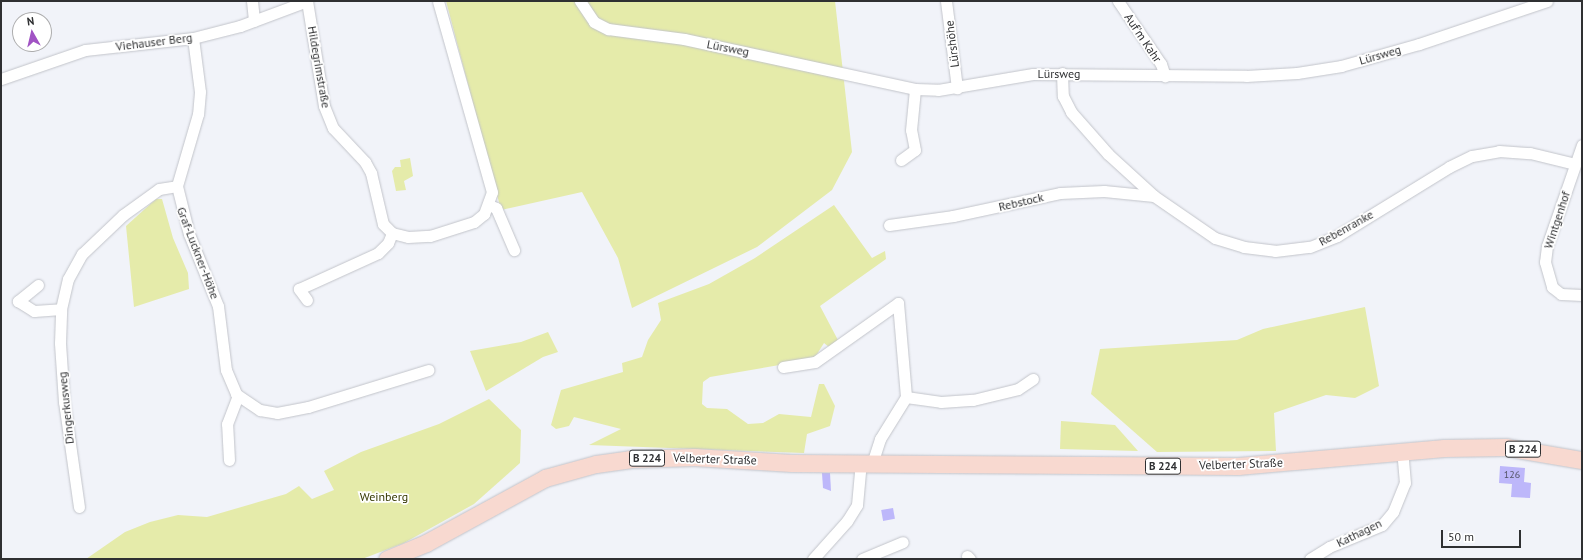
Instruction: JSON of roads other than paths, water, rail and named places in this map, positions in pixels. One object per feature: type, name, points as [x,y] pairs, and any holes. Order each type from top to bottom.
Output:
[{"type":"main road","name":"Velberter Straße","points":[[387,559],[457,526],[523,487],[567,470],[596,464],[687,457],[792,463],[867,461],[1238,466],[1402,451],[1505,447],[1582,460]]},
{"type":"street","points":[[252,1],[254,21]]},
{"type":"street","name":"Viehauser Berg","points":[[1,79],[84,50],[194,38],[254,21],[307,1]]},
{"type":"street","name":"Hildegrimstraße","points":[[307,1],[324,106],[334,128],[365,162],[375,185],[383,224],[392,234]]},
{"type":"street","points":[[307,300],[299,289],[378,253],[388,244],[392,234],[408,237],[452,231],[474,222],[484,214],[489,205],[492,192],[438,1]]},
{"type":"street","name":"Lürsweg","points":[[580,1],[594,22],[608,29],[684,39],[915,89],[957,88],[1033,74],[1062,73],[1165,76],[1253,76],[1341,66],[1547,1]]},
{"type":"street","name":"Lürshöhe","points":[[946,1],[957,88]]},
{"type":"street","name":"Auf'm Kahr","points":[[1118,1],[1162,64],[1165,76]]},
{"type":"street","points":[[177,186],[198,114],[200,92],[194,38]]},
{"type":"street","name":"Rebenranke","points":[[1062,73],[1063,96],[1071,112],[1104,150],[1154,196],[1215,238],[1244,247],[1275,251],[1310,247],[1337,236],[1449,167],[1472,156],[1499,151],[1515,152],[1575,164]]},
{"type":"street","points":[[901,160],[915,150],[911,130],[915,89]]},
{"type":"street","name":"Wintgenhof","points":[[1582,145],[1547,246],[1544,262],[1552,287],[1561,294],[1582,295]]},
{"type":"street","name":"Dingerkusweg","points":[[79,506],[64,402],[60,343],[61,309],[68,279],[82,254],[124,215],[159,189],[177,186]]},
{"type":"street","name":"Graf-Luckner-Höhe","points":[[177,186],[189,234],[218,306],[226,370],[238,396]]},
{"type":"street","name":"Rebstock","points":[[889,225],[953,216],[1060,193],[1104,191],[1154,196]]},
{"type":"street","points":[[489,205],[496,208],[514,250]]},
{"type":"street","points":[[38,285],[18,301],[34,310],[61,309]]},
{"type":"street","points":[[783,367],[815,362],[898,304],[906,397],[867,461],[857,505],[847,521],[813,559]]},
{"type":"street","points":[[229,460],[227,424],[238,396],[260,410],[277,413],[308,407],[428,370]]},
{"type":"street","points":[[906,397],[941,402],[972,400],[1018,389],[1033,379]]},
{"type":"street","name":"Kathagen","points":[[1310,559],[1324,550],[1382,525],[1393,512],[1405,483],[1402,451]]},
{"type":"street","points":[[862,559],[904,542]]},
{"type":"park label","name":"Weinberg","points":[[384,497]]}]
